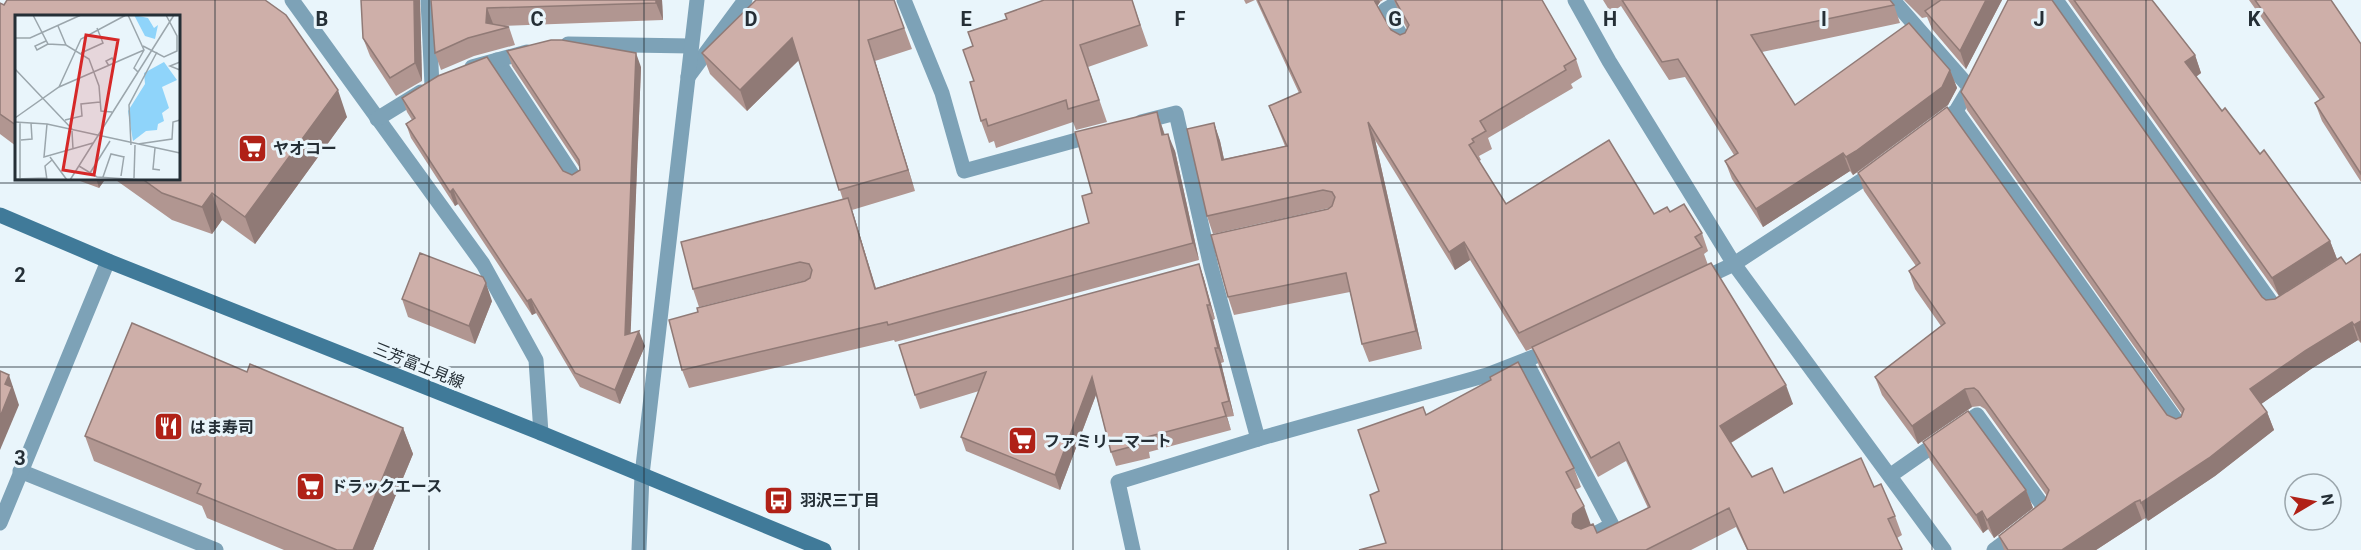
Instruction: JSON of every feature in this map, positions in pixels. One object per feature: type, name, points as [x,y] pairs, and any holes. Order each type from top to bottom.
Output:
[{"type":"main road","name":"三芳富士見線","points":[[0,215],[108,261],[541,432],[824,550]]},
{"type":"street","points":[[292,0],[483,264],[536,360],[541,432]]},
{"type":"street","points":[[428,0],[432,86]]},
{"type":"street","points":[[639,550],[642,475],[664,326],[687,79],[697,0]]},
{"type":"street","points":[[687,79],[745,0]]},
{"type":"street","points":[[904,0],[942,93],[964,171],[1109,131]]},
{"type":"street","points":[[1402,0],[1385,10],[1406,43]]},
{"type":"street","points":[[1575,0],[1609,61],[1734,264],[1944,550]]},
{"type":"street","points":[[1893,0],[1970,88]]},
{"type":"street","points":[[2056,0],[2276,309],[2295,297]]},
{"type":"street","points":[[377,119],[453,75],[550,45],[691,46]]},
{"type":"street","points":[[497,60],[576,180]]},
{"type":"street","points":[[1921,138],[1956,111],[1981,67]]},
{"type":"street","points":[[1956,111],[2181,427]]},
{"type":"street","points":[[1131,125],[1176,112],[1212,244],[1206,269],[1258,439]]},
{"type":"street","points":[[1691,285],[1734,264],[1886,164]]},
{"type":"street","points":[[0,523],[108,261]]},
{"type":"street","points":[[1133,550],[1118,482],[1526,362],[1567,343]]},
{"type":"street","points":[[1526,362],[1612,525],[1588,537]]},
{"type":"street","points":[[1891,475],[1977,415],[2046,510],[1994,550]]},
{"type":"street","points":[[20,471],[216,550]]},
{"type":"building","name":"ヤオコー","points":[[7,0],[265,0],[286,15],[338,90],[245,217],[212,193],[202,207],[162,193],[144,180],[180,180],[180,15],[15,15],[15,124],[0,114],[0,3],[4,5]]},
{"type":"building","points":[[361,0],[414,0],[415,63],[390,78],[363,38]]},
{"type":"building","points":[[431,0],[656,0],[656,3],[487,8],[486,23],[509,27],[468,38],[435,53]]},
{"type":"building","points":[[756,0],[894,0],[904,28],[868,40],[908,170],[839,190],[792,38],[740,90],[702,53]]},
{"type":"building","points":[[1044,0],[1132,0],[1140,25],[1080,45],[1099,100],[1068,109],[1066,100],[988,126],[986,119],[981,121],[970,82],[974,81],[963,50],[973,46],[968,32],[1007,19],[1005,14]]},
{"type":"building","points":[[1258,0],[1374,0],[1391,30],[1400,35],[1405,33],[1409,25],[1395,0],[1542,0],[1576,59],[1564,66],[1566,70],[1480,121],[1486,131],[1472,139],[1474,142],[1469,145],[1506,204],[1609,140],[1654,214],[1667,207],[1670,212],[1684,204],[1702,233],[1695,237],[1702,247],[1519,333],[1464,242],[1449,252],[1368,122],[1416,331],[1362,344],[1346,273],[1228,297],[1211,235],[1328,209],[1332,206],[1335,197],[1332,192],[1323,190],[1207,216],[1187,129],[1214,123],[1222,160],[1287,146],[1269,106],[1301,92]]},
{"type":"building","points":[[1622,0],[1890,0],[1894,5],[1751,35],[1795,105],[1909,23],[1950,70],[1942,87],[1856,151],[1846,157],[1843,153],[1756,209],[1725,161],[1738,153],[1678,59],[1662,62]]},
{"type":"building","points":[[1941,0],[1986,0],[1960,51],[1925,11]]},
{"type":"building","points":[[2008,0],[2052,0],[2266,300],[2275,299],[2341,257],[2346,264],[2361,254],[2361,321],[2354,325],[2352,322],[2250,389],[2267,412],[2209,458],[2141,503],[2140,500],[2135,502],[2062,550],[2008,550],[1999,536],[2045,500],[2049,490],[1978,391],[1974,388],[1965,389],[1912,426],[1875,377],[1945,323],[1909,271],[1920,263],[1858,173],[1947,107],[2167,415],[2176,419],[2181,417],[2184,409],[1961,92]]},
{"type":"building","points":[[2074,0],[2152,0],[2195,55],[2185,62],[2222,111],[2225,108],[2260,154],[2264,150],[2330,241],[2272,278]]},
{"type":"building","points":[[2255,0],[2331,0],[2361,44],[2361,174],[2315,103],[2324,97]]},
{"type":"building","points":[[551,40],[636,53],[625,335],[639,331],[615,390],[575,373],[531,299],[527,301],[453,189],[450,192],[406,124],[415,118],[402,98],[438,76],[487,57],[563,171],[572,175],[580,170],[579,160],[507,51]]},
{"type":"building","points":[[1157,112],[1162,135],[1168,134],[1193,243],[888,325],[887,322],[682,370],[669,320],[698,312],[697,308],[805,281],[810,278],[812,270],[809,264],[800,262],[693,289],[681,242],[848,198],[875,289],[1089,223],[1082,196],[1092,193],[1075,132]]},
{"type":"building","points":[[420,253],[483,277],[486,283],[469,326],[402,299]]},
{"type":"building","points":[[1711,263],[1786,385],[1720,426],[1752,477],[1772,468],[1784,493],[1861,458],[1874,487],[1881,484],[1895,516],[1888,519],[1902,549],[1748,550],[1729,508],[1646,550],[1359,550],[1386,543],[1370,495],[1379,491],[1358,430],[1423,407],[1426,415],[1491,380],[1490,377],[1518,362],[1574,468],[1566,472],[1584,506],[1573,514],[1572,523],[1575,527],[1581,529],[1593,524],[1597,533],[1650,507],[1619,442],[1591,458],[1532,347]]},
{"type":"building","points":[[1199,264],[1210,305],[1207,305],[1218,348],[1215,348],[1229,401],[1222,403],[1226,416],[1143,438],[1145,443],[1111,452],[1092,377],[1055,475],[961,437],[986,372],[915,395],[899,345]]},
{"type":"building","points":[[132,323],[247,372],[250,364],[403,428],[353,550],[337,550],[197,493],[201,484],[85,436]]},
{"type":"building","points":[[0,371],[9,375],[5,384],[12,387],[0,417]]},
{"type":"building","points":[[1968,411],[2026,490],[1987,520],[1982,511],[1976,515],[1923,442]]},
{"type":"place","name":"ヤオコー","points":[[252,148]]},
{"type":"place","name":"はま寿司","points":[[169,427]]},
{"type":"place","name":"ファミリーマート","points":[[1023,441]]},
{"type":"place","name":"ドラックエース","points":[[310,486]]},
{"type":"place","name":"羽沢三丁目","points":[[779,500]]}]
